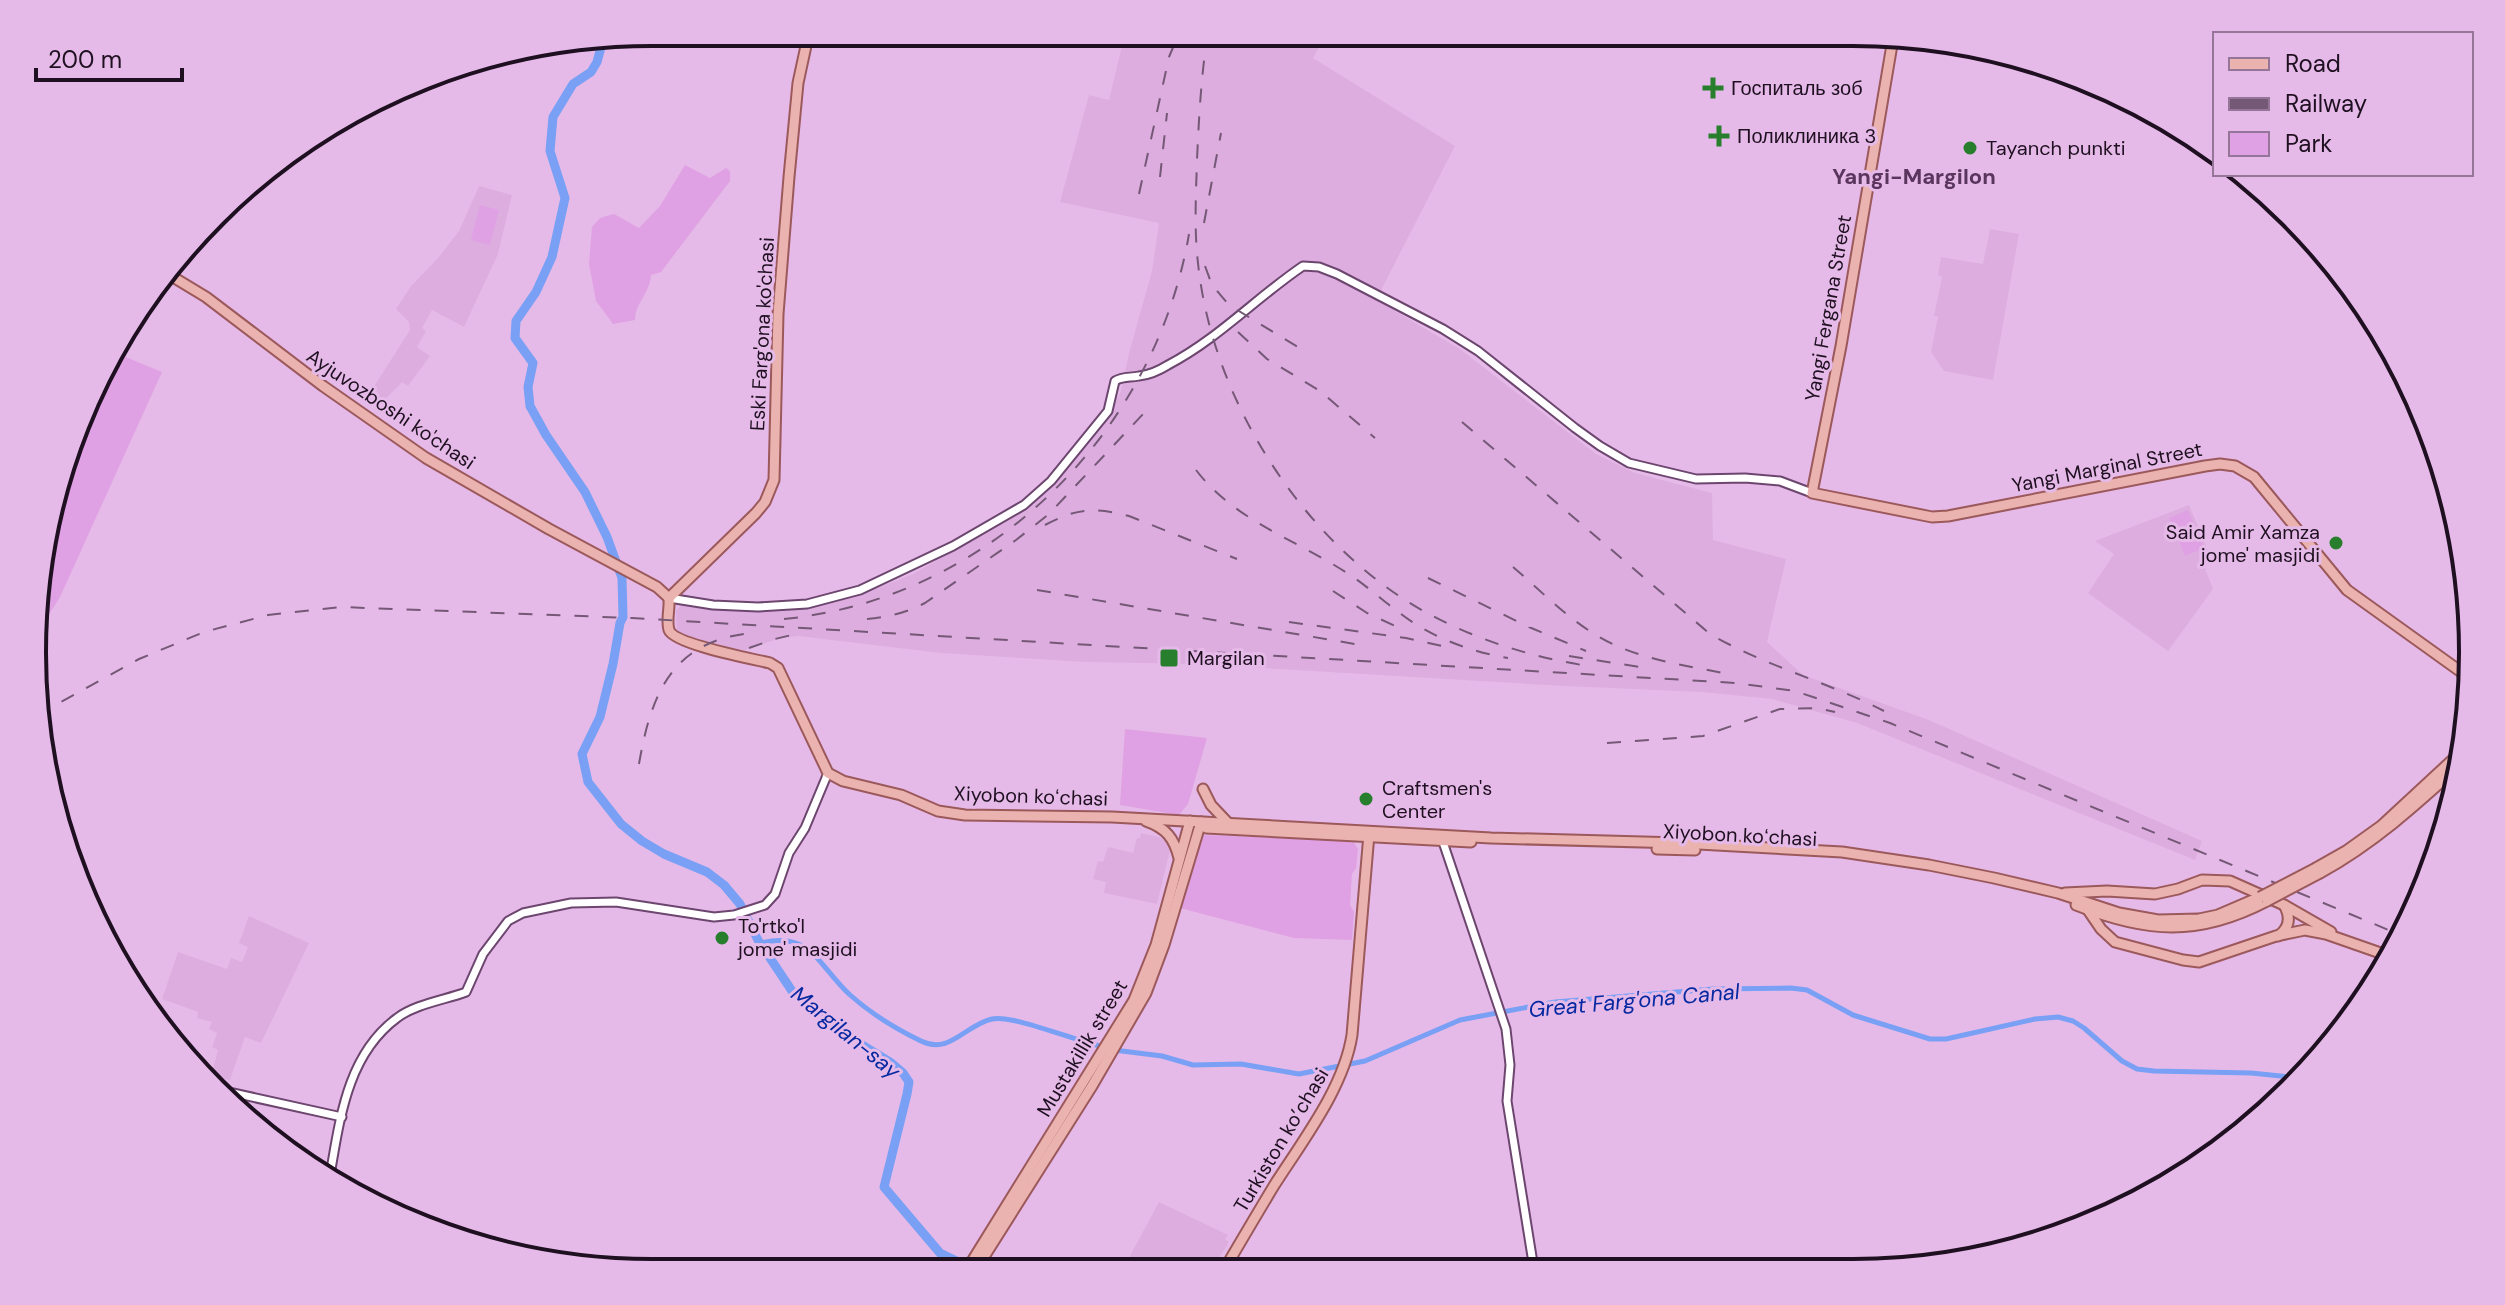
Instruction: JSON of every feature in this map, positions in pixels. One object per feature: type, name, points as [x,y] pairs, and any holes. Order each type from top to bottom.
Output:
[{"type":"main road","name":"Eski Farg'ona ko'chasi","points":[[669,598],[756,513],[765,502],[774,480],[778,314],[798,83],[806,46]]},
{"type":"main road","name":"Yangi Fergana Street","points":[[1812,493],[1892,47]]},
{"type":"main road","name":"Ayjuvozboshi ko'chasi","points":[[175,278],[206,297],[323,386],[426,458],[632,576],[657,587],[669,598]]},
{"type":"main road","name":"Yangi Marginal Street","points":[[1812,493],[1932,517],[2205,466],[2235,466],[2258,482],[2347,590],[2459,670]]},
{"type":"main road","points":[[669,598],[668,629],[671,634],[686,642],[770,663],[778,668],[828,773]]},
{"type":"main road","points":[[2318,871],[2381,826],[2448,764]]},
{"type":"main road","name":"Xiyobon koʻchasi","points":[[828,773],[843,781],[901,795],[938,811],[965,815],[1046,814],[1139,819],[1257,833],[1491,838],[1751,850],[1842,858],[1929,871],[2054,897],[2116,919],[2153,927],[2191,927],[2229,919],[2263,899]]},
{"type":"main road","points":[[2263,899],[2348,858],[2378,837],[2445,778]]},
{"type":"main road","points":[[1203,789],[1211,805],[1229,824]]},
{"type":"main road","points":[[1139,819],[1163,828],[1175,843],[1180,861]]},
{"type":"main road","name":"Xiyobon koʻchasi","points":[[1194,824],[1369,834],[1443,842],[1842,852],[1929,865],[2058,893],[2106,909],[2158,920],[2199,919],[2263,899]]},
{"type":"main road","name":"Mustakillik street","points":[[1172,900],[1180,861],[1194,824]]},
{"type":"main road","name":"Mustakillik street","points":[[980,1259],[1119,1033],[1156,945],[1194,824]]},
{"type":"main road","name":"Turkiston ko’chasi","points":[[1231,1259],[1340,1078],[1348,1058],[1369,834]]},
{"type":"main road","points":[[2058,893],[2107,891],[2155,894],[2211,879],[2240,885],[2284,905],[2345,940]]},
{"type":"main road","points":[[2106,909],[2100,899],[2107,891]]},
{"type":"main road","points":[[2276,936],[2284,931],[2288,923],[2284,905]]},
{"type":"main road","points":[[2088,910],[2109,938],[2124,945],[2183,960],[2199,962],[2276,936],[2305,930],[2380,953]]},
{"type":"main road","points":[[2109,938],[2105,930],[2116,919]]},
{"type":"street","points":[[669,598],[713,605],[758,607],[807,604],[860,590],[953,546],[1024,505],[1051,481],[1108,411],[1115,381],[1142,376],[1172,363],[1213,337],[1303,266],[1319,267],[1337,274],[1443,329],[1478,351],[1600,446],[1629,463],[1696,479],[1780,481],[1812,493]]},
{"type":"street","points":[[332,1167],[350,1081],[366,1050],[397,1018],[466,992],[483,954],[508,921],[523,913],[571,903],[616,902],[698,916],[737,914],[765,905],[775,894],[789,853],[805,828],[828,773]]},
{"type":"street","points":[[1443,842],[1506,1029],[1510,1065],[1507,1101],[1532,1259]]},
{"type":"street","points":[[238,1094],[342,1117]]},
{"type":"shaded area","points":[[1122,46],[1320,46],[1313,58],[1455,146],[1376,300],[1460,349],[1596,454],[1635,473],[1712,493],[1713,540],[1786,559],[1767,642],[1803,675],[1929,720],[2202,841],[2195,860],[1857,723],[1772,699],[1702,692],[941,653],[798,636],[781,638],[745,650],[720,647],[677,633],[676,611],[682,604],[764,611],[809,608],[855,597],[913,574],[1006,521],[1044,493],[1103,426],[1121,391],[1152,271],[1159,223],[1060,202],[1089,95],[1109,100]]},
{"type":"shaded area","points":[[479,186],[512,195],[498,254],[464,327],[432,310],[422,328],[426,331],[417,347],[430,356],[408,386],[402,382],[378,407],[366,399],[410,330],[409,322],[396,309],[411,286],[459,231]]},
{"type":"shaded area","points":[[1990,229],[2019,234],[1993,380],[1944,371],[1931,352],[1938,317],[1934,316],[1942,277],[1938,275],[1941,257],[1983,264]]},
{"type":"shaded area","points":[[2189,505],[2212,560],[2204,566],[2213,589],[2168,651],[2088,593],[2114,554],[2095,541]]},
{"type":"shaded area","points":[[1141,833],[1159,837],[1170,850],[1157,904],[1104,893],[1106,882],[1093,879],[1098,861],[1103,862],[1108,847],[1133,853]]},
{"type":"shaded area","points":[[249,916],[309,943],[261,1043],[245,1037],[230,1080],[221,1078],[213,1069],[218,1050],[212,1047],[217,1033],[209,1029],[212,1022],[197,1018],[198,1012],[162,999],[178,952],[227,969],[231,958],[242,962],[248,947],[239,943]]},
{"type":"shaded area","points":[[1159,1202],[1228,1235],[1225,1239],[1229,1242],[1219,1259],[1128,1259]]},
{"type":"green space","points":[[685,165],[710,178],[726,168],[730,171],[730,181],[661,272],[651,275],[635,320],[613,324],[596,301],[589,264],[592,227],[600,218],[614,214],[639,228],[660,206]]},
{"type":"green space","points":[[480,205],[499,210],[490,245],[471,240]]},
{"type":"green space","points":[[123,356],[162,372],[60,597],[47,618],[58,534],[78,458],[92,420]]},
{"type":"green space","points":[[2188,510],[2204,548],[2185,556],[2169,518]]},
{"type":"green space","points":[[1125,729],[1207,738],[1188,804],[1179,815],[1120,805]]},
{"type":"green space","points":[[1203,835],[1353,841],[1358,849],[1356,868],[1352,874],[1352,940],[1294,938],[1180,908]]},
{"type":"waterway","name":"Margilan-say","points":[[601,48],[591,72],[573,84],[553,117],[550,151],[565,198],[552,257],[536,292],[516,321],[515,338],[533,363],[528,387],[530,406],[585,492],[607,537],[622,578],[623,617],[613,664],[600,717],[582,754],[588,782],[621,824],[642,841],[707,872],[724,885],[740,904],[758,940],[794,994],[838,1030],[903,1073],[909,1082],[884,1187],[940,1253],[952,1259]]},
{"type":"waterway","name":"Great Farg'ona Canal","points":[[761,943],[778,941],[803,946],[865,1007],[921,1041],[931,1044],[949,1042],[982,1022],[1001,1019],[1029,1024],[1104,1047]]},
{"type":"waterway","name":"Great Farg'ona Canal","points":[[1114,1050],[1162,1056],[1193,1065],[1241,1064],[1299,1074],[1365,1061],[1460,1020],[1555,1002],[1713,989],[1791,988],[1807,990],[1853,1015],[1930,1039],[1946,1039],[2035,1019],[2058,1017],[2084,1028],[2122,1061],[2137,1069],[2285,1076]]},
{"type":"railway","points":[[1139,194],[1174,46]]},
{"type":"railway","points":[[1206,46],[1197,160],[1198,263],[1207,315],[1223,366],[1244,417],[1272,465],[1305,509],[1342,549],[1383,584],[1427,613],[1483,639],[1542,657],[1582,665]]},
{"type":"railway","points":[[1160,177],[1167,113]]},
{"type":"railway","points":[[1204,223],[1221,133]]},
{"type":"railway","points":[[784,619],[859,605],[929,579],[993,541],[1050,494],[1100,438],[1140,376],[1170,307],[1189,234]]},
{"type":"railway","points":[[1205,266],[1212,285],[1229,305],[1306,352]]},
{"type":"railway","points":[[1238,332],[1267,359],[1320,391],[1375,438]]},
{"type":"railway","points":[[867,619],[897,614],[925,603],[1016,540],[1049,514],[1145,412]]},
{"type":"railway","points":[[1462,422],[1710,634],[1884,711]]},
{"type":"railway","points":[[1196,470],[1212,488],[1247,516],[1347,573],[1425,630],[1480,652],[1508,658]]},
{"type":"railway","points":[[1045,525],[1076,512],[1095,510],[1117,513],[1237,559]]},
{"type":"railway","points":[[1513,567],[1574,620],[1611,643],[1660,660],[1728,674]]},
{"type":"railway","points":[[1428,578],[1586,651]]},
{"type":"railway","points":[[1037,590],[1355,644]]},
{"type":"railway","points":[[1333,591],[1367,613],[1406,631]]},
{"type":"railway","points":[[49,709],[139,659],[204,632],[268,615],[341,607],[632,618],[1736,683],[1795,691],[1890,723],[2391,931]]},
{"type":"railway","points":[[1289,622],[1406,638],[1447,647]]},
{"type":"railway","points":[[639,764],[650,715],[670,675],[684,659],[703,647],[725,638],[753,633]]},
{"type":"railway","points":[[749,648],[796,634]]},
{"type":"railway","points":[[1569,656],[1640,667]]},
{"type":"railway","points":[[1607,743],[1703,736],[1780,709],[1817,708],[1835,712]]},
{"type":"place","name":"Госпиталь зоб","points":[[1713,88]]},
{"type":"place","name":"Поликлиника 3","points":[[1719,136]]},
{"type":"place","name":"Tayanch punkti","points":[[1970,148]]},
{"type":"place","name":"Said Amir Xamza jome' masjidi","points":[[2336,543]]},
{"type":"place","name":"Margilan","points":[[1169,658]]},
{"type":"place","name":"Craftsmen's Center","points":[[1366,799]]},
{"type":"place","name":"To'rtko'l jome' masjidi","points":[[722,938]]},
{"type":"district","name":"Yangi-Margilon","points":[[1914,176]]}]
